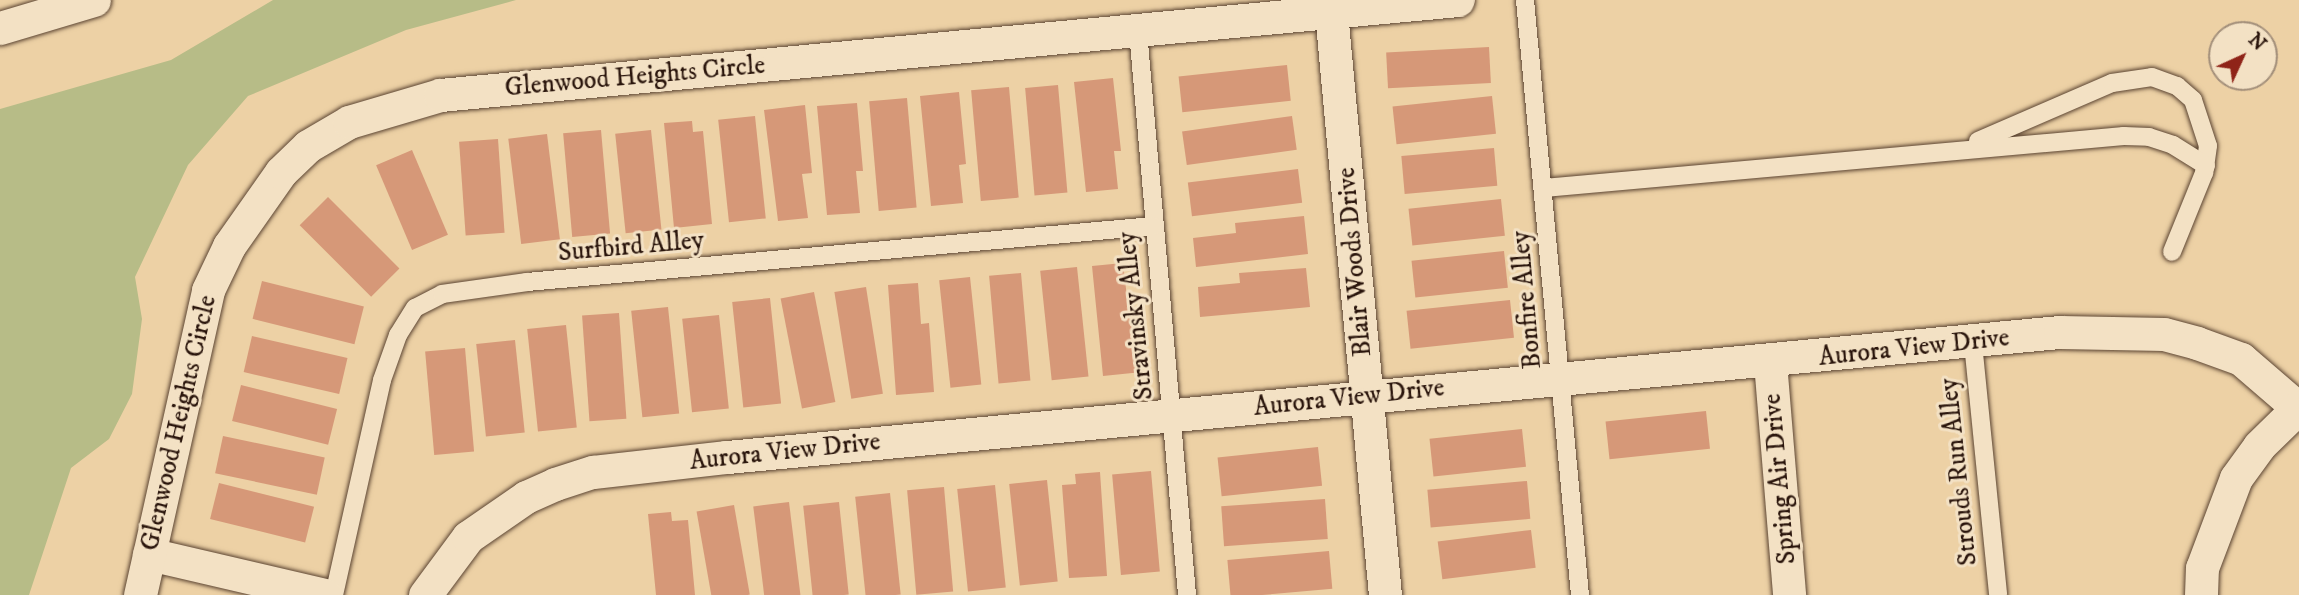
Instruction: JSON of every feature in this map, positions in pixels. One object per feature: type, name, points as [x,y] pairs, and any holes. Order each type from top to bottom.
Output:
[{"type":"street","points":[[0,28],[94,0]]},
{"type":"street","name":"Glenwood Heights Circle","points":[[140,595],[208,290],[229,246],[281,172],[308,146],[349,122],[440,95],[1458,0]]},
{"type":"street","name":"Blair Woods Drive","points":[[1331,12],[1385,595]]},
{"type":"street","name":"Aurora View Drive","points":[[425,595],[478,530],[526,497],[593,472],[1559,377],[1770,362],[2060,332],[2164,334],[2241,359],[2298,408]]},
{"type":"street","name":"Spring Air Drive","points":[[1770,362],[1789,595]]},
{"type":"street","points":[[2201,595],[2202,568],[2236,478],[2259,446],[2298,408]]},
{"type":"street","points":[[149,554],[325,595]]},
{"type":"lane","name":"Bonfire Alley","points":[[1525,0],[1580,595]]},
{"type":"lane","name":"Stravinsky Alley","points":[[1138,31],[1187,595]]},
{"type":"lane","points":[[1964,148],[2112,83],[2152,77],[2178,86],[2193,100],[2208,146],[2206,166],[2172,252]]},
{"type":"lane","points":[[1544,188],[1964,148],[2149,137],[2173,145],[2206,166]]},
{"type":"lane","name":"Surfbird Alley","points":[[334,595],[382,380],[398,335],[415,308],[442,294],[1153,226]]},
{"type":"lane","name":"Strouds Run Alley","points":[[1973,343],[1998,595]]},
{"type":"green space","points":[[273,0],[516,0],[406,30],[248,96],[188,165],[135,277],[142,319],[132,394],[109,439],[71,468],[29,595],[0,595],[0,109],[171,60]]},
{"type":"building","points":[[1489,47],[1491,83],[1388,88],[1386,52]]},
{"type":"building","points":[[1287,65],[1291,101],[1182,112],[1179,76]]},
{"type":"building","points":[[1113,78],[1121,151],[1114,151],[1118,189],[1086,192],[1074,82]]},
{"type":"building","points":[[1058,85],[1067,193],[1035,195],[1025,88]]},
{"type":"building","points":[[1009,87],[1019,198],[981,201],[971,90]]},
{"type":"building","points":[[959,92],[966,164],[959,165],[963,203],[931,206],[920,96]]},
{"type":"building","points":[[1492,96],[1496,134],[1397,144],[1393,106]]},
{"type":"building","points":[[907,98],[917,208],[879,211],[869,101]]},
{"type":"building","points":[[857,103],[863,171],[856,171],[860,213],[827,215],[817,106]]},
{"type":"building","points":[[805,105],[812,173],[802,174],[808,218],[778,221],[764,110]]},
{"type":"building","points":[[755,116],[766,218],[729,222],[718,120]]},
{"type":"building","points":[[1292,116],[1297,150],[1187,165],[1182,131]]},
{"type":"building","points":[[692,121],[693,132],[703,131],[712,224],[674,228],[664,123]]},
{"type":"building","points":[[601,130],[610,234],[572,237],[563,133]]},
{"type":"building","points":[[651,130],[661,229],[626,233],[615,134]]},
{"type":"building","points":[[547,134],[560,239],[521,244],[508,139]]},
{"type":"building","points":[[498,139],[505,233],[466,235],[459,142]]},
{"type":"building","points":[[1494,148],[1497,186],[1405,194],[1401,156]]},
{"type":"building","points":[[412,150],[448,235],[412,250],[376,165]]},
{"type":"building","points":[[1298,169],[1302,203],[1192,216],[1188,183]]},
{"type":"building","points":[[328,197],[399,268],[371,297],[300,225]]},
{"type":"building","points":[[1501,199],[1505,236],[1412,246],[1409,209]]},
{"type":"building","points":[[1304,216],[1308,254],[1196,267],[1193,238],[1236,233],[1235,223]]},
{"type":"building","points":[[1504,251],[1508,288],[1415,298],[1412,261]]},
{"type":"building","points":[[1123,263],[1128,306],[1134,305],[1142,372],[1103,376],[1092,266]]},
{"type":"building","points":[[1077,267],[1088,376],[1052,380],[1040,271]]},
{"type":"building","points":[[1306,268],[1310,307],[1200,317],[1198,287],[1240,283],[1239,273]]},
{"type":"building","points":[[1021,273],[1030,381],[999,383],[989,276]]},
{"type":"building","points":[[970,277],[981,384],[950,388],[939,280]]},
{"type":"building","points":[[262,281],[364,306],[354,344],[253,319]]},
{"type":"building","points":[[918,283],[921,324],[929,323],[934,392],[896,395],[888,285]]},
{"type":"building","points":[[866,287],[883,394],[851,399],[834,292]]},
{"type":"building","points":[[814,292],[835,402],[802,408],[781,298]]},
{"type":"building","points":[[770,298],[781,403],[743,407],[732,302]]},
{"type":"building","points":[[1510,300],[1514,338],[1411,349],[1407,311]]},
{"type":"building","points":[[668,307],[679,413],[642,417],[631,311]]},
{"type":"building","points":[[619,313],[626,419],[589,421],[582,316]]},
{"type":"building","points":[[719,315],[729,408],[692,412],[682,319]]},
{"type":"building","points":[[566,325],[577,427],[538,432],[527,329]]},
{"type":"building","points":[[252,336],[347,358],[339,394],[244,372]]},
{"type":"building","points":[[515,340],[525,432],[486,437],[476,344]]},
{"type":"building","points":[[465,348],[474,452],[434,455],[425,351]]},
{"type":"building","points":[[241,385],[337,409],[328,445],[232,421]]},
{"type":"building","points":[[1706,411],[1710,449],[1610,459],[1606,422]]},
{"type":"building","points":[[1522,429],[1526,467],[1433,477],[1430,439]]},
{"type":"building","points":[[223,436],[325,458],[317,495],[215,473]]},
{"type":"building","points":[[1318,447],[1322,486],[1222,496],[1218,458]]},
{"type":"building","points":[[1151,471],[1160,572],[1121,575],[1112,474]]},
{"type":"building","points":[[1100,472],[1107,576],[1069,578],[1062,485],[1076,484],[1075,474]]},
{"type":"building","points":[[1047,480],[1058,581],[1020,585],[1009,484]]},
{"type":"building","points":[[1527,481],[1530,519],[1431,528],[1427,490]]},
{"type":"building","points":[[219,483],[314,507],[305,543],[210,519]]},
{"type":"building","points":[[995,485],[1006,587],[968,591],[957,489]]},
{"type":"building","points":[[944,487],[953,592],[916,595],[907,490]]},
{"type":"building","points":[[890,493],[901,594],[866,595],[855,497]]},
{"type":"building","points":[[1325,499],[1328,539],[1224,546],[1221,506]]},
{"type":"building","points":[[789,502],[800,595],[764,595],[753,506]]},
{"type":"building","points":[[839,502],[849,594],[813,595],[803,506]]},
{"type":"building","points":[[734,505],[750,595],[711,595],[697,512]]},
{"type":"building","points":[[671,512],[672,521],[688,520],[695,595],[656,595],[648,514]]},
{"type":"building","points":[[1531,530],[1536,568],[1442,579],[1438,541]]},
{"type":"building","points":[[1329,551],[1332,589],[1230,595],[1227,560]]}]
